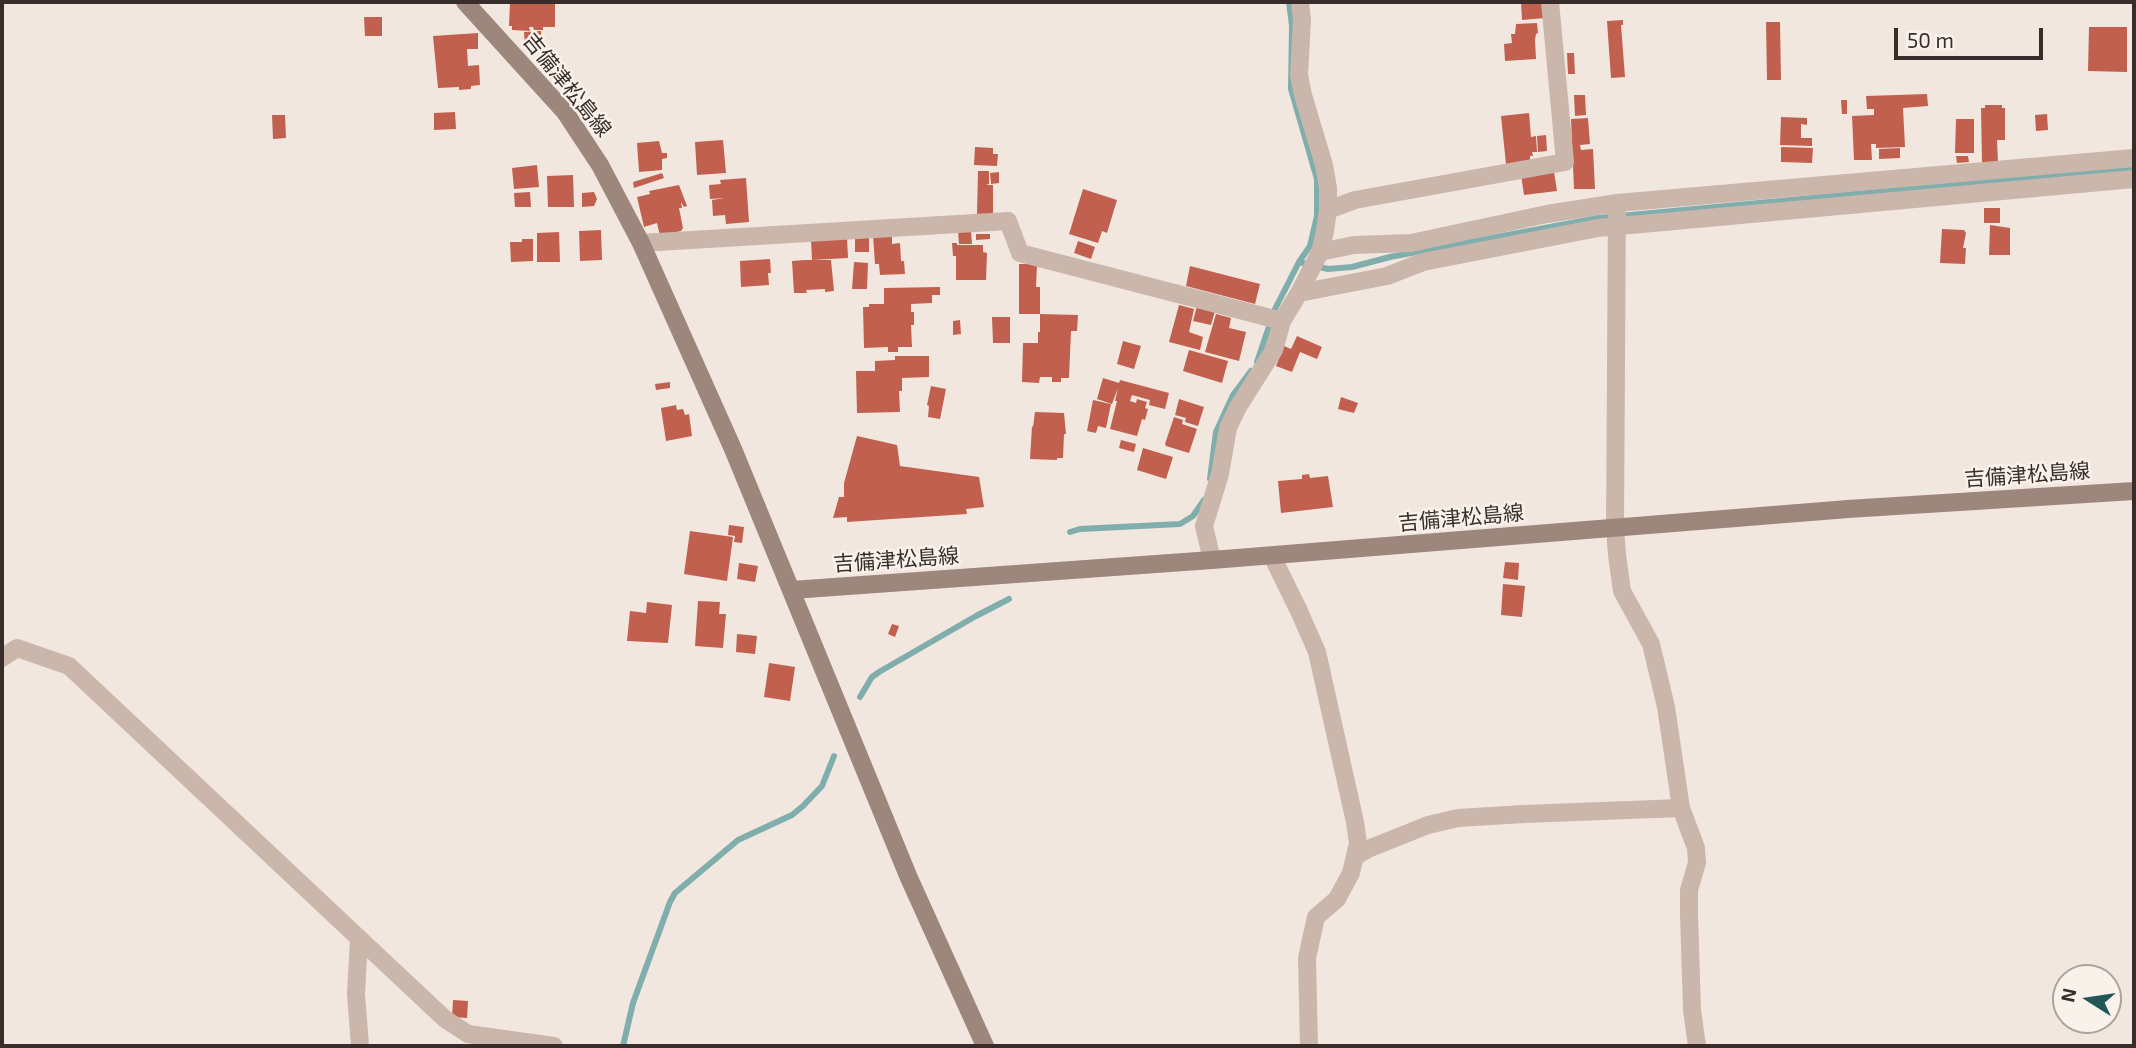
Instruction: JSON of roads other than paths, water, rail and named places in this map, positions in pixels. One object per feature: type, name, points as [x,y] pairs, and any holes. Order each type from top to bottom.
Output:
[{"type":"main road","name":"吉備津松島線","points":[[466,2],[541,83],[572,121],[600,165],[641,243],[733,449],[909,878],[985,1046]]},
{"type":"main road","name":"吉備津松島線","points":[[792,590],[1272,556],[1848,509],[2134,491]]},
{"type":"street","points":[[1212,560],[1204,526],[1220,474],[1228,428],[1274,350],[1275,319],[1299,293],[1319,254],[1328,210],[1324,165],[1298,75],[1302,20],[1300,2]]},
{"type":"street","points":[[1328,210],[1354,200],[1565,162],[1550,2]]},
{"type":"street","points":[[1319,254],[1354,245],[1411,243],[1547,214],[1617,203],[2134,158]]},
{"type":"street","points":[[1299,293],[1387,276],[1423,262],[1617,226],[2134,179]]},
{"type":"street","points":[[1617,203],[1615,528],[1622,591],[1651,644],[1666,707],[1681,808],[1696,848],[1697,863],[1689,890],[1689,915],[1692,1010],[1697,1046]]},
{"type":"street","points":[[641,243],[1008,221],[1020,253],[1275,319]]},
{"type":"street","points":[[1272,556],[1317,652],[1358,844],[1351,873],[1336,899],[1316,917],[1307,958],[1309,1046]]},
{"type":"street","points":[[2,658],[17,648],[69,666],[445,1019],[468,1034],[554,1046]]},
{"type":"street","points":[[1356,856],[1428,825],[1458,818],[1681,808]]},
{"type":"street","points":[[359,939],[356,994],[360,1046]]},
{"type":"waterway","points":[[1257,362],[1275,309],[1310,246],[1317,216],[1317,179],[1291,89],[1292,26],[1289,2]]},
{"type":"waterway","points":[[1299,262],[1328,269],[1352,267],[1390,257],[1598,218],[2134,168]]},
{"type":"waterway","points":[[1210,479],[1216,432],[1233,395],[1251,371]]},
{"type":"waterway","points":[[1070,532],[1080,529],[1180,524],[1193,516],[1204,500]]},
{"type":"waterway","points":[[860,697],[872,677],[879,672],[1009,599]]},
{"type":"waterway","points":[[623,1046],[633,1003],[675,893],[738,840],[792,815],[803,806],[822,786],[834,756]]}]
